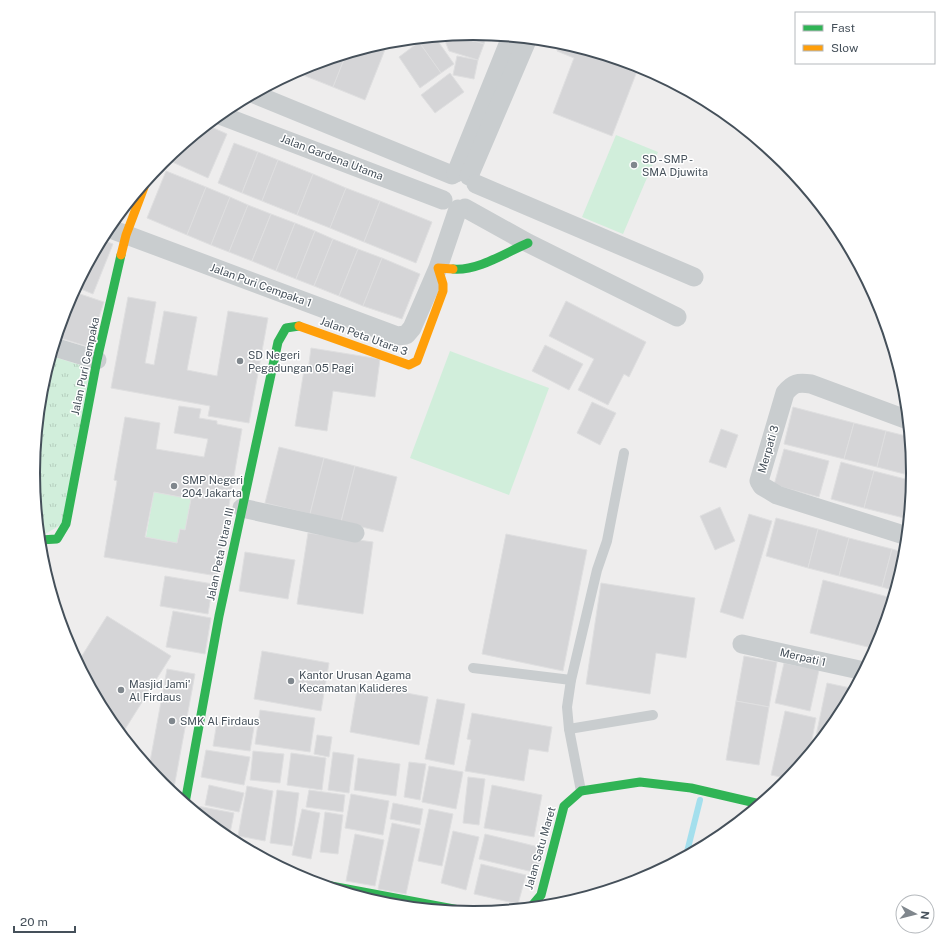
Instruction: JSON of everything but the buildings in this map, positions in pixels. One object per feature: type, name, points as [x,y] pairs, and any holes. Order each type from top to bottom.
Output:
[{"type":"street","points":[[463,177],[509,42]]},
{"type":"street","points":[[463,177],[477,195],[474,200],[456,206],[442,188],[443,183],[463,177],[525,44]]},
{"type":"street","points":[[260,96],[463,177],[694,276]]},
{"type":"street","name":"Jalan Gardena Utama","points":[[227,117],[456,206],[677,317]]},
{"type":"street","name":"Jalan Puri Cempaka","points":[[46,540],[56,539],[66,524],[97,360],[126,235],[140,197]]},
{"type":"street","name":"Jalan Puri Cempaka 1","points":[[114,230],[397,336],[406,335],[412,328],[435,276],[456,206]]},
{"type":"street","points":[[435,276],[482,264],[528,243]]},
{"type":"street","name":"Jalan Peta Utara 3","points":[[300,326],[409,365],[417,361],[443,291],[443,284],[435,276]]},
{"type":"street","name":"Jalan Peta Utara III","points":[[186,797],[219,616],[278,342],[286,328],[300,326]]},
{"type":"street","points":[[59,348],[97,360]]},
{"type":"street","name":"Merpati 3","points":[[902,534],[777,495],[762,486],[759,481],[785,393],[792,385],[800,382],[811,384],[903,418]]},
{"type":"street","points":[[242,508],[355,533]]},
{"type":"street","name":"Merpati 1","points":[[742,644],[859,670]]},
{"type":"street","points":[[581,791],[640,782],[691,788],[754,803]]},
{"type":"street","name":"Jalan Satu Maret","points":[[536,901],[541,895],[564,806],[581,791]]},
{"type":"street","points":[[360,891],[420,902]]},
{"type":"lane","points":[[581,791],[569,729],[567,707],[571,680],[597,570],[607,541],[624,453]]},
{"type":"lane","points":[[473,668],[571,680]]},
{"type":"lane","points":[[569,729],[653,715]]},
{"type":"green space","points":[[616,135],[658,152],[623,234],[582,217]]},
{"type":"green space","points":[[450,351],[549,388],[509,495],[410,458]]},
{"type":"green space","points":[[56,358],[90,368],[64,523],[45,534],[41,501],[41,445],[44,416]]},
{"type":"green space","points":[[154,492],[191,499],[185,530],[180,529],[177,543],[146,537]]},
{"type":"waterway","points":[[688,849],[700,800]]},
{"type":"traffic: fast","points":[[453,269],[462,269],[482,264],[528,243]]},
{"type":"traffic: fast","points":[[46,540],[57,539],[66,524],[97,360],[121,255]]},
{"type":"traffic: fast","points":[[186,797],[219,616],[278,342],[286,328],[299,326]]},
{"type":"traffic: fast","points":[[536,901],[541,895],[564,806],[581,791],[640,782],[691,788],[754,803]]},
{"type":"traffic: fast","points":[[371,894],[414,902]]},
{"type":"traffic: slow","points":[[121,255],[126,235],[140,197]]},
{"type":"traffic: slow","points":[[299,326],[409,365],[417,361],[443,291],[443,284],[438,268],[453,269]]},
{"type":"place","name":"SD - SMP - SMA Djuwita","points":[[634,165]]},
{"type":"place","name":"SD Negeri Pegadungan 05 Pagi","points":[[240,361]]},
{"type":"place","name":"SMP Negeri 204 Jakarta","points":[[174,486]]},
{"type":"place","name":"Kantor Urusan Agama Kecamatan Kalideres","points":[[291,681]]},
{"type":"place","name":"Masjid Jami' Al Firdaus","points":[[121,690]]},
{"type":"place","name":"SMK Al Firdaus","points":[[172,721]]}]
